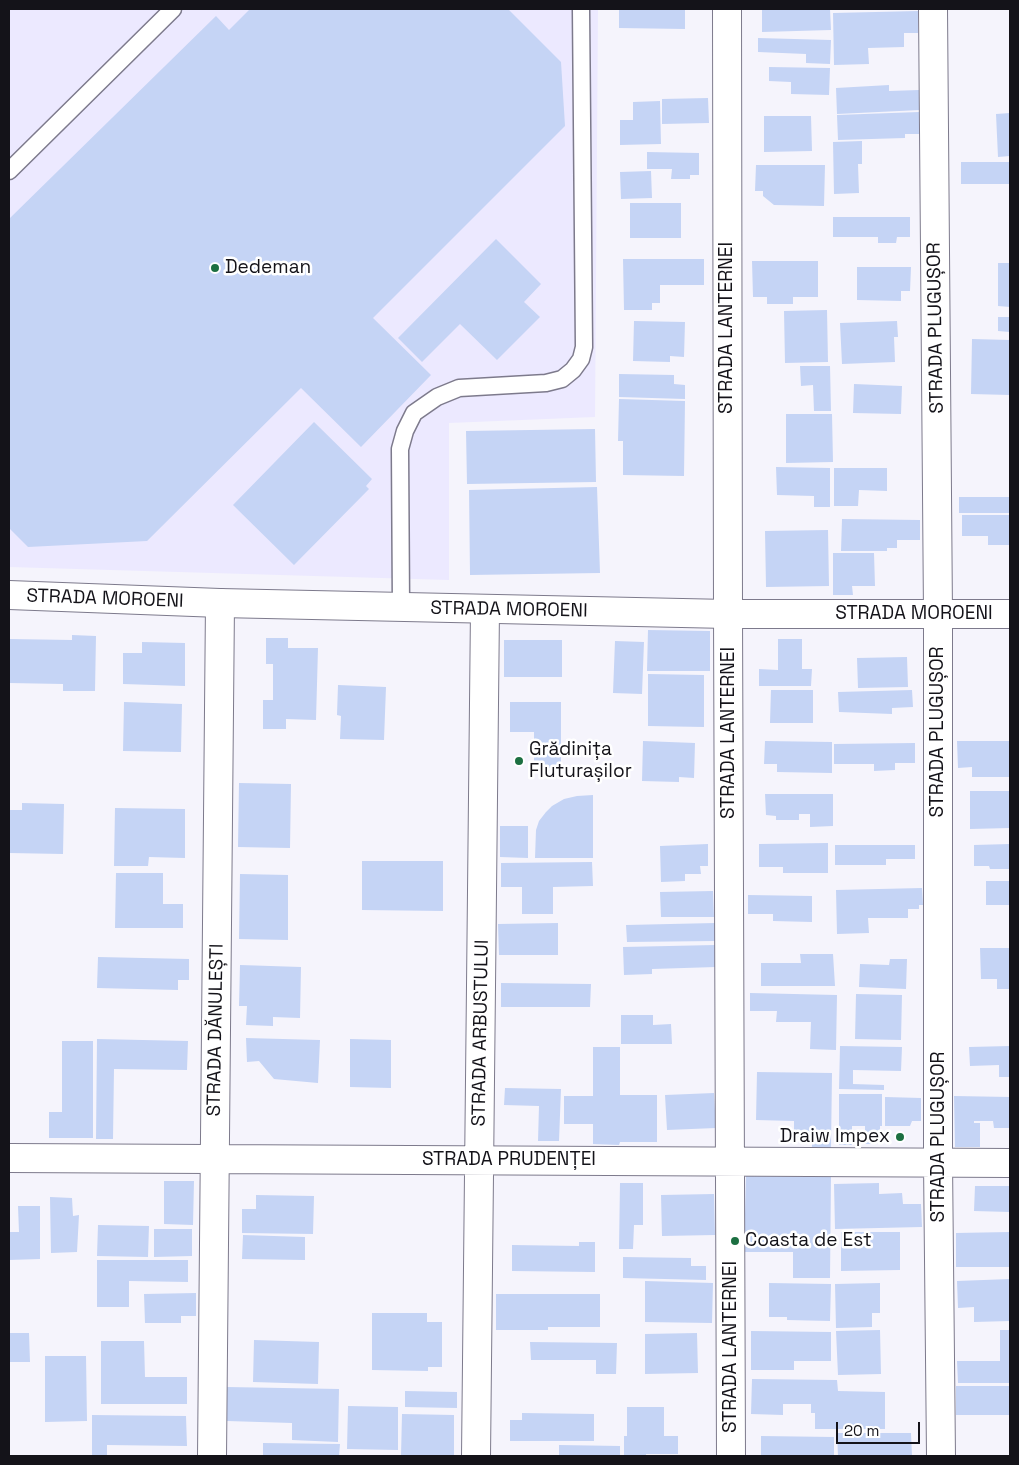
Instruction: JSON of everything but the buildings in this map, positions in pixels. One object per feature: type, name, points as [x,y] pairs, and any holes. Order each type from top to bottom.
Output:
[{"type":"street","name":"STRADA LANTERNEI","points":[[726,9],[731,1161],[730,1456]]},
{"type":"street","name":"STRADA PLUGUȘOR","points":[[933,9],[938,614],[938,1162],[941,1456]]},
{"type":"street","name":"STRADA MOROENI","points":[[9,595],[401,608],[728,614],[1010,614]]},
{"type":"street","name":"STRADA DĂNULEȘTI","points":[[212,1456],[220,603]]},
{"type":"street","name":"STRADA ARBUSTULUI","points":[[476,1456],[485,609]]},
{"type":"street","name":"STRADA PRUDENȚEI","points":[[9,1158],[1010,1163]]},
{"type":"lane","points":[[9,171],[173,9]]},
{"type":"lane","points":[[401,608],[400,449],[405,432],[414,413],[437,397],[458,388],[546,383],[562,378],[573,370],[581,359],[584,347],[581,9]]},
{"type":"shaded area","points":[[9,9],[598,9],[595,417],[449,423],[449,580],[9,567]]},
{"type":"place","name":"Dedeman","points":[[215,268]]},
{"type":"place","name":"Grădinița Fluturașilor","points":[[519,761]]},
{"type":"place","name":"Draiw Impex","points":[[900,1137]]},
{"type":"place","name":"Coasta de Est","points":[[735,1241]]}]
